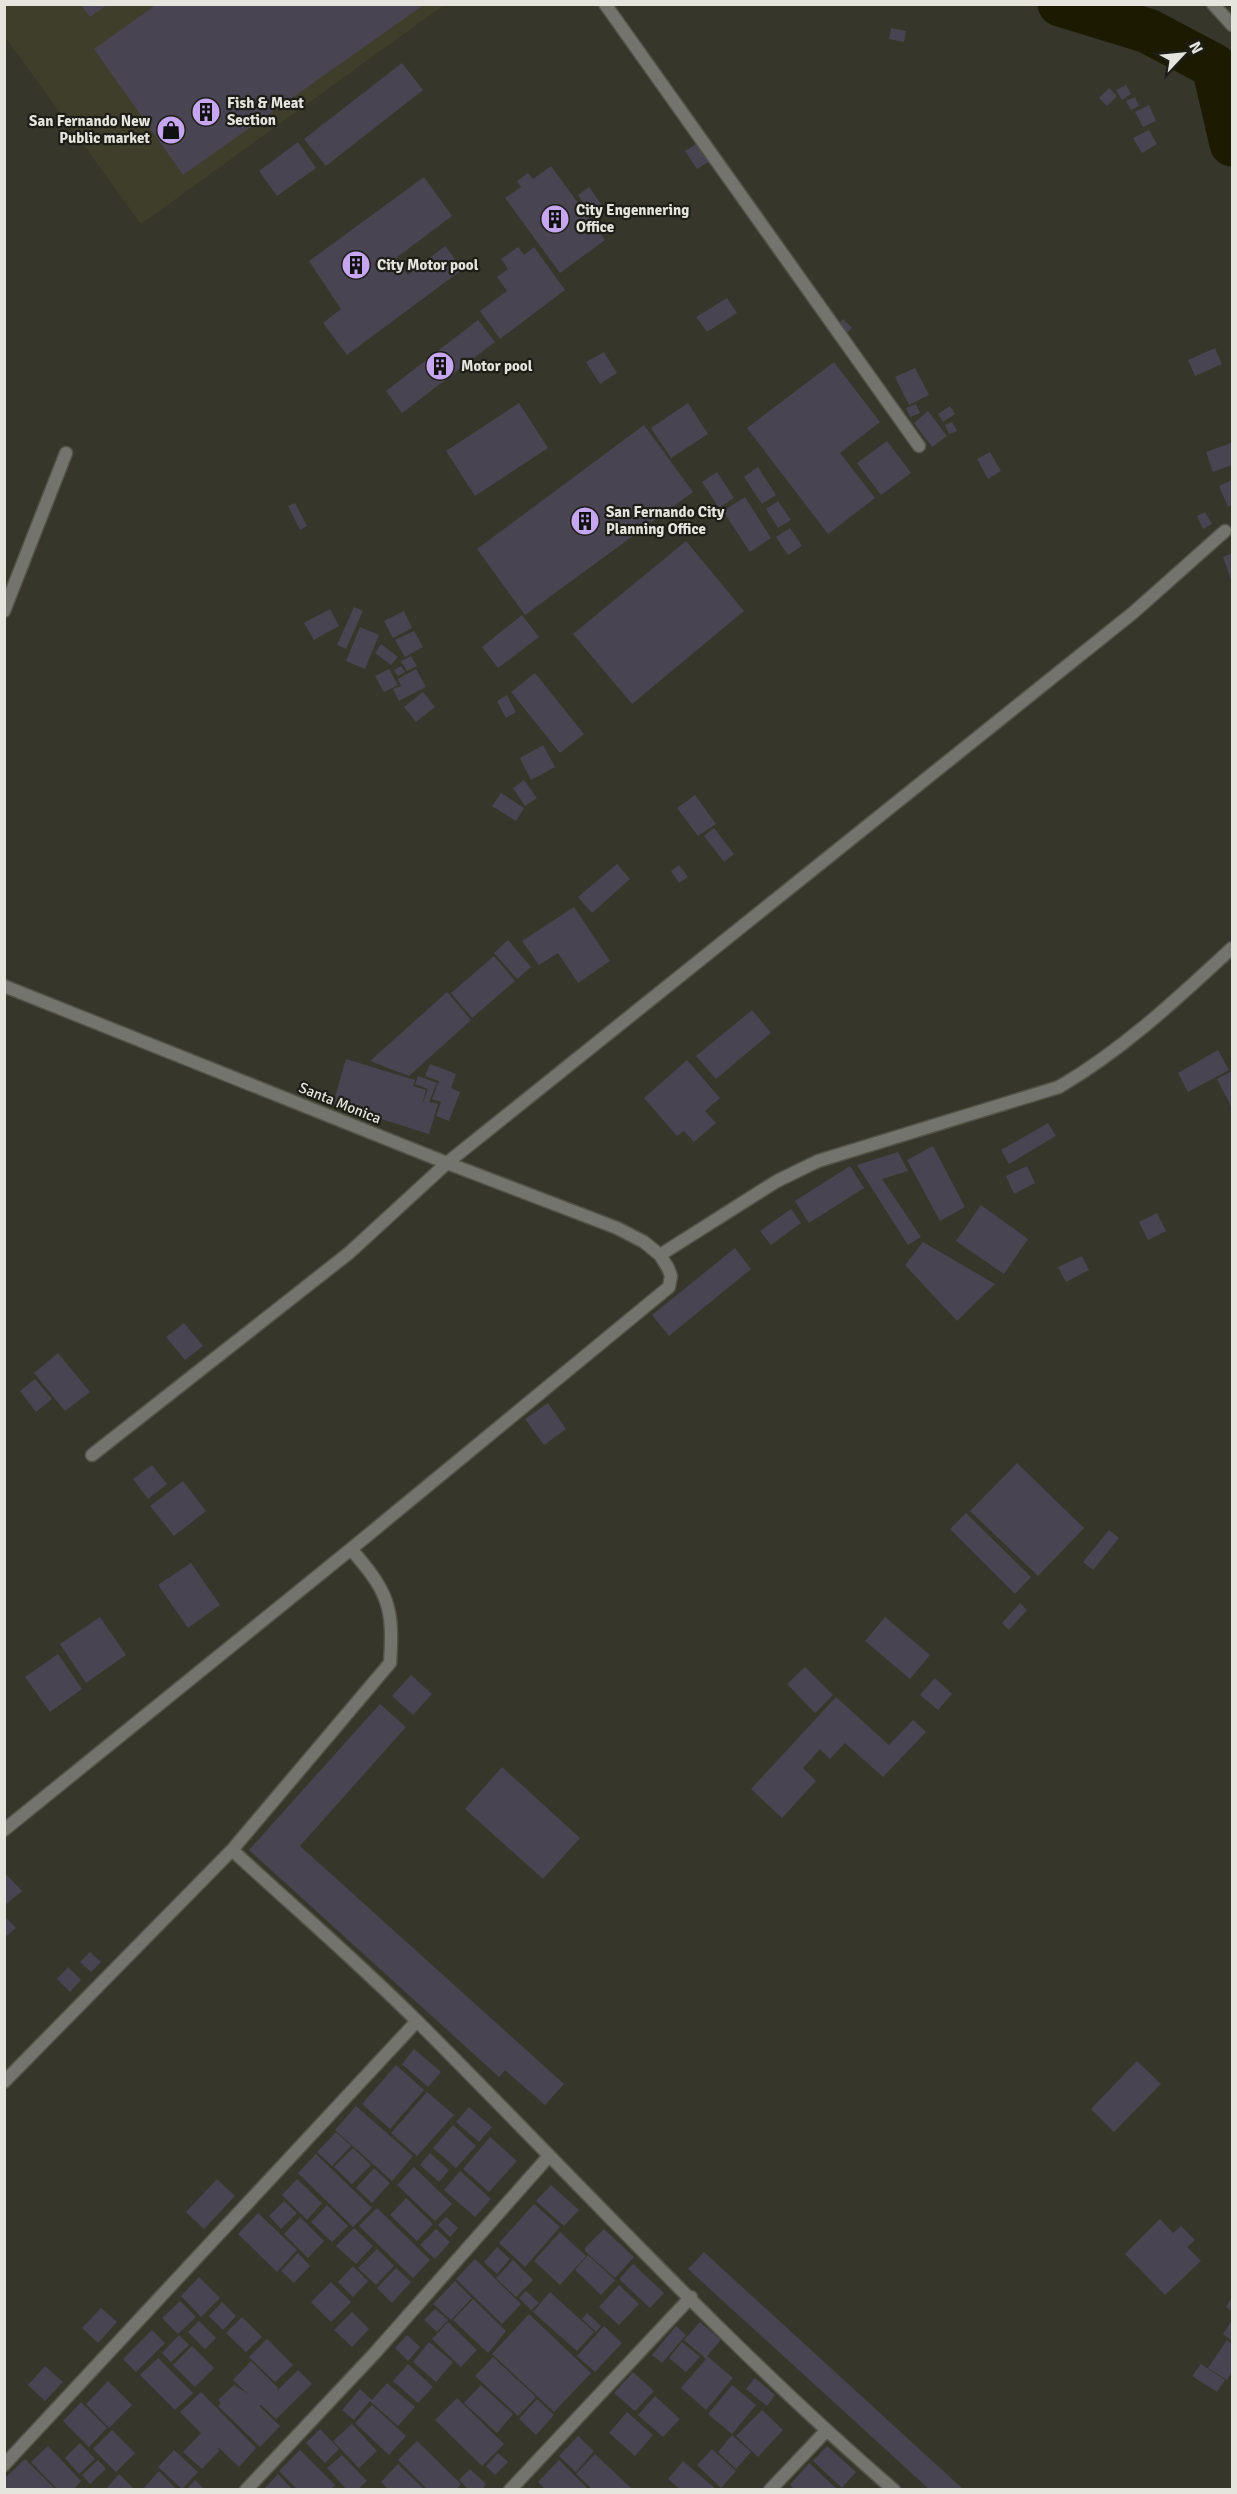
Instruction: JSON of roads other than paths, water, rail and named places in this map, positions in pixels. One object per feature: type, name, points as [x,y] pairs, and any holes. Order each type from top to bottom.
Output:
[{"type":"street","points":[[605,4],[919,446]]},
{"type":"street","points":[[1213,4],[1233,25]]},
{"type":"street","points":[[4,611],[66,453]]},
{"type":"street","points":[[92,1455],[349,1253],[447,1163],[1134,612],[1225,531]]},
{"type":"street","points":[[4,1830],[351,1549],[669,1287],[668,1268],[660,1255],[777,1181],[818,1161],[1059,1087],[1088,1070],[1158,1016],[1233,948]]},
{"type":"street","name":"Santa Monica","points":[[4,986],[447,1163],[616,1227],[644,1242],[660,1255]]},
{"type":"street","points":[[4,2082],[232,1850],[390,1663],[393,1628],[389,1608],[375,1577],[351,1549]]},
{"type":"street","points":[[232,1850],[417,2021],[549,2156],[826,2431],[894,2490]]},
{"type":"street","points":[[4,2466],[417,2021]]},
{"type":"street","points":[[246,2490],[374,2354],[549,2156]]},
{"type":"street","points":[[510,2490],[690,2297]]},
{"type":"street","points":[[770,2490],[826,2431]]},
{"type":"waterway","points":[[1060,4],[1148,31],[1214,66],[1232,144]]},
{"type":"place","name":"Fish & Meat Section","points":[[206,112]]},
{"type":"place","name":"San Fernando New Public market","points":[[171,130]]},
{"type":"place","name":"City Engennering Office","points":[[555,219]]},
{"type":"place","name":"City Motor pool","points":[[356,265]]},
{"type":"place","name":"Motor pool","points":[[440,366]]},
{"type":"place","name":"San Fernando City Planning Office","points":[[585,521]]}]
